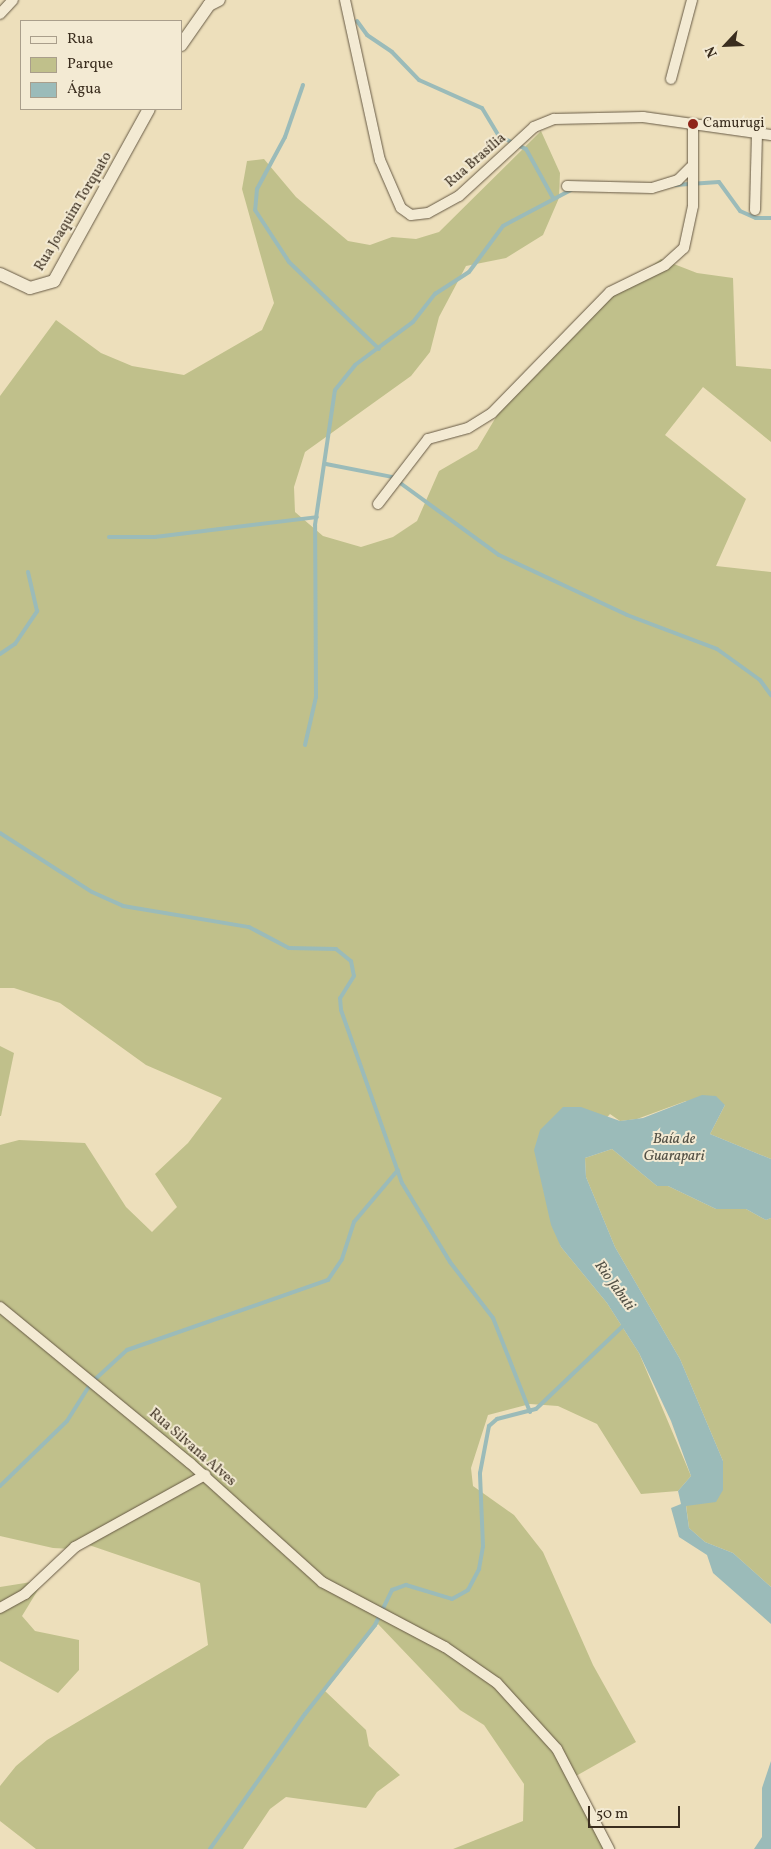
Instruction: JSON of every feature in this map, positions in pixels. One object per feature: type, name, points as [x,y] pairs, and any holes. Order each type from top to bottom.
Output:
[{"type":"street","points":[[0,14],[13,0]]},
{"type":"street","points":[[182,43],[209,5],[219,0]]},
{"type":"street","name":"Rua Brasília","points":[[346,0],[380,160],[401,208],[411,215],[428,213],[459,196],[534,127],[554,119],[643,117],[757,135],[771,135]]},
{"type":"street","points":[[671,78],[692,0]]},
{"type":"street","name":"Rua Joaquim Torquato","points":[[0,274],[30,288],[54,281],[148,110]]},
{"type":"street","points":[[378,504],[428,439],[468,428],[492,413],[610,292],[665,264],[684,248],[693,206],[691,167],[694,124]]},
{"type":"street","points":[[755,210],[757,135]]},
{"type":"street","points":[[567,186],[652,188],[678,180],[691,167]]},
{"type":"street","name":"Rua Silvana Alves","points":[[0,1307],[204,1475],[307,1570],[366,1608],[477,1667],[529,1714],[570,1768],[609,1849]]},
{"type":"street","points":[[0,1608],[25,1594],[75,1547],[204,1475]]},
{"type":"green space","points":[[541,131],[560,173],[559,198],[543,235],[506,258],[466,266],[439,317],[430,352],[411,376],[305,452],[294,487],[295,512],[323,536],[361,547],[393,537],[417,521],[439,471],[477,449],[499,412],[590,314],[661,259],[697,273],[733,278],[736,366],[771,369],[771,442],[703,387],[665,435],[746,499],[716,566],[771,572],[771,1159],[710,1134],[725,1105],[686,1101],[637,1119],[620,1121],[610,1114],[543,1188],[561,1247],[607,1303],[639,1353],[691,1476],[678,1491],[641,1494],[597,1424],[558,1406],[530,1404],[488,1415],[471,1468],[473,1486],[514,1515],[543,1552],[593,1665],[636,1742],[576,1776],[611,1849],[453,1849],[523,1821],[524,1784],[484,1725],[460,1710],[378,1624],[325,1691],[366,1730],[369,1746],[400,1775],[377,1792],[366,1808],[286,1797],[270,1809],[243,1849],[36,1849],[0,1821],[0,1786],[16,1766],[47,1740],[208,1645],[200,1583],[86,1544],[73,1549],[53,1548],[0,1536],[0,1145],[19,1140],[85,1143],[126,1207],[152,1232],[177,1207],[155,1174],[188,1143],[222,1098],[146,1065],[60,1003],[14,988],[0,988],[0,396],[56,320],[101,353],[132,366],[184,375],[262,330],[274,303],[242,189],[247,161],[264,159],[296,197],[348,241],[370,245],[392,237],[416,239],[439,232]]},
{"type":"green space","points":[[0,1046],[14,1053],[1,1116],[0,1116]]},
{"type":"green space","points":[[612,1149],[657,1186],[668,1186],[716,1209],[746,1209],[766,1220],[771,1218],[771,1587],[733,1553],[705,1542],[689,1528],[686,1505],[723,1461],[680,1359],[615,1247],[586,1177],[585,1158]]},
{"type":"green space","points":[[44,1580],[22,1616],[35,1631],[79,1640],[79,1670],[58,1693],[0,1661],[0,1587]]},
{"type":"water","name":"Baía de Guarapari","points":[[702,1095],[716,1096],[725,1105],[710,1134],[771,1159],[771,1218],[766,1220],[746,1209],[716,1209],[668,1186],[657,1186],[612,1149],[585,1158],[586,1177],[615,1247],[680,1359],[723,1461],[723,1490],[716,1502],[686,1506],[689,1528],[705,1542],[733,1553],[771,1587],[771,1624],[713,1573],[707,1555],[679,1537],[671,1508],[681,1504],[678,1491],[691,1476],[671,1421],[639,1353],[607,1303],[561,1247],[551,1225],[534,1150],[540,1130],[563,1107],[581,1107],[620,1121],[643,1118]]},
{"type":"water","points":[[771,1761],[771,1849],[754,1849],[762,1837],[762,1788]]},
{"type":"waterway","points":[[357,21],[367,35],[392,52],[419,80],[482,108],[499,136],[526,149],[553,198]]},
{"type":"waterway","points":[[303,85],[285,137],[257,189],[255,210],[289,262],[379,349]]},
{"type":"waterway","points":[[675,185],[719,182],[740,211],[756,218],[771,218]]},
{"type":"waterway","points":[[305,745],[316,697],[315,525],[335,390],[355,365],[413,322],[435,294],[469,272],[503,226],[573,189]]},
{"type":"waterway","points":[[326,464],[392,477],[499,555],[627,615],[717,649],[760,680],[771,695]]},
{"type":"waterway","points":[[109,537],[155,537],[317,517]]},
{"type":"waterway","points":[[0,654],[15,644],[37,611],[28,572]]},
{"type":"waterway","points":[[0,833],[92,892],[123,906],[249,927],[289,948],[336,949],[351,961],[354,976],[340,998],[341,1010],[402,1183],[450,1262],[493,1318],[530,1412]]},
{"type":"waterway","points":[[0,1486],[67,1421],[91,1383],[127,1350],[328,1280],[342,1259],[354,1222],[398,1170]]},
{"type":"waterway","points":[[210,1849],[305,1714],[375,1625],[392,1590],[406,1585],[452,1599],[468,1590],[479,1569],[483,1546],[480,1473],[489,1426],[497,1419],[536,1409],[624,1325]]},
{"type":"place","name":"Camurugi","points":[[693,124]]},
{"type":"water label","name":"Rio Jabuti","points":[[614,1286]]}]
